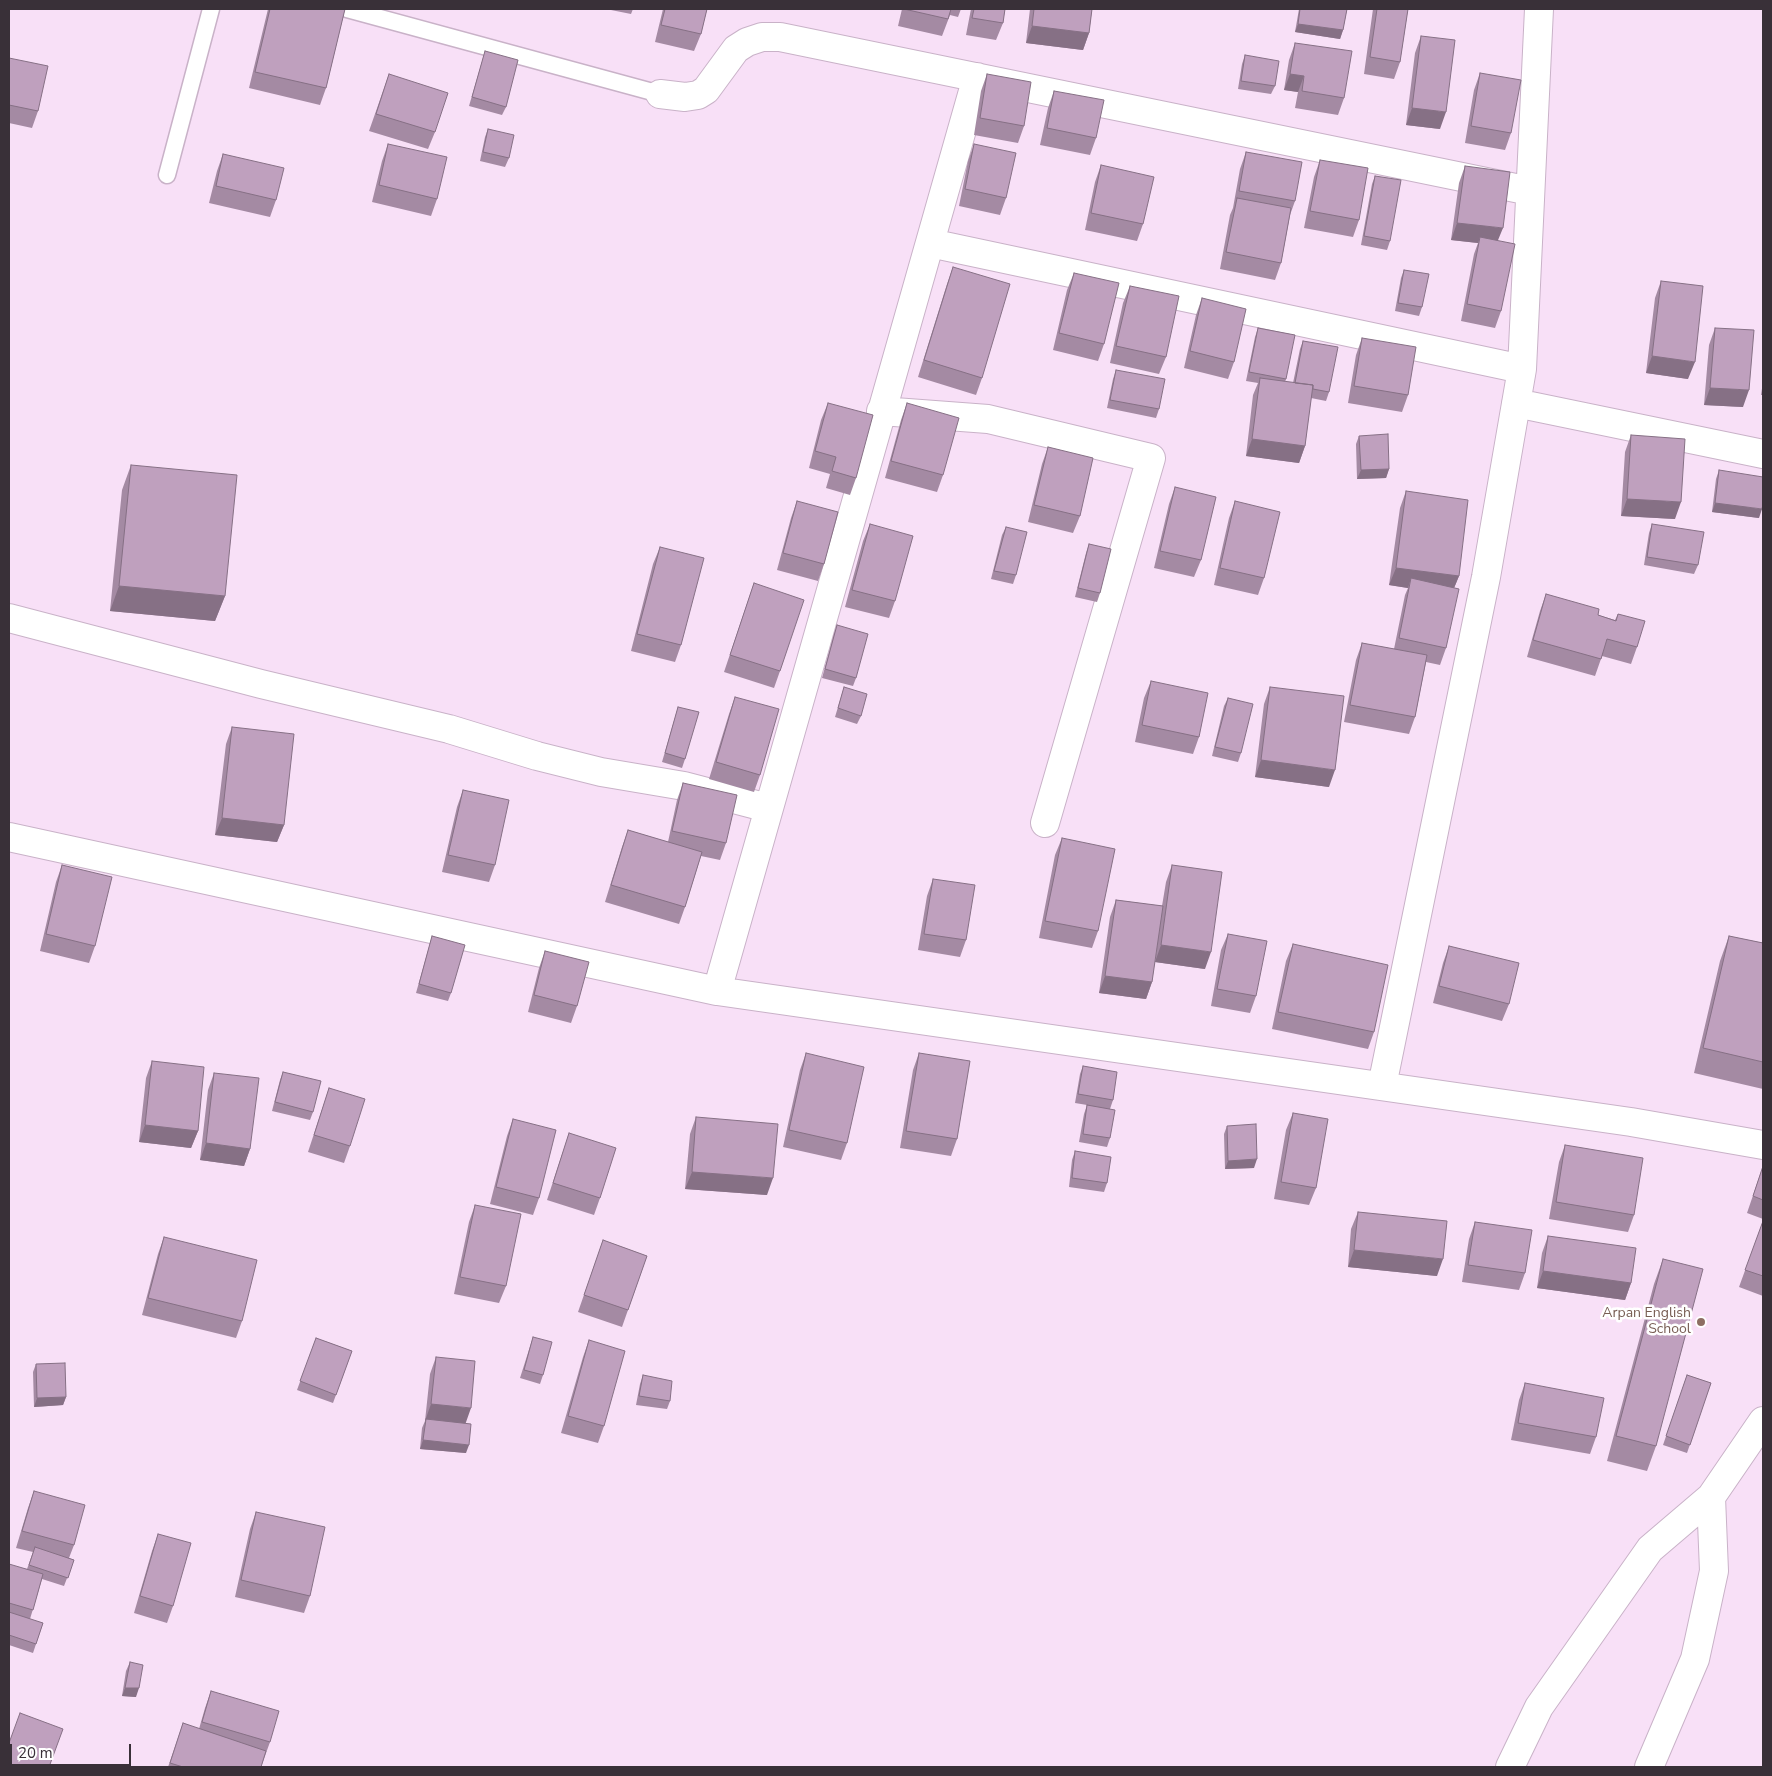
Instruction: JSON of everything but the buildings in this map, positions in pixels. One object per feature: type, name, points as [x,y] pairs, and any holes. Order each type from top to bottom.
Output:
[{"type":"street","points":[[1382,1086],[1486,577],[1522,369],[1539,9]]},
{"type":"street","points":[[660,94],[685,96],[698,94],[706,90],[736,49],[747,42],[762,37],[780,37],[1530,192]]},
{"type":"street","points":[[717,991],[977,77]]},
{"type":"street","points":[[930,243],[1522,369]]},
{"type":"street","points":[[1516,404],[1763,454]]},
{"type":"street","points":[[882,411],[988,419],[1151,458],[1044,823]]},
{"type":"street","points":[[9,618],[260,684],[449,729],[537,756],[583,767],[684,786],[768,808]]},
{"type":"street","points":[[9,837],[717,991],[1631,1122],[1763,1145]]},
{"type":"street","points":[[1510,1767],[1538,1707],[1650,1549],[1711,1497],[1763,1421]]},
{"type":"street","points":[[1649,1767],[1695,1659],[1714,1571],[1711,1497]]},
{"type":"lane","points":[[167,175],[211,9]]},
{"type":"lane","points":[[347,9],[660,94]]},
{"type":"place","name":"Arpan English School","points":[[1701,1322]]}]
